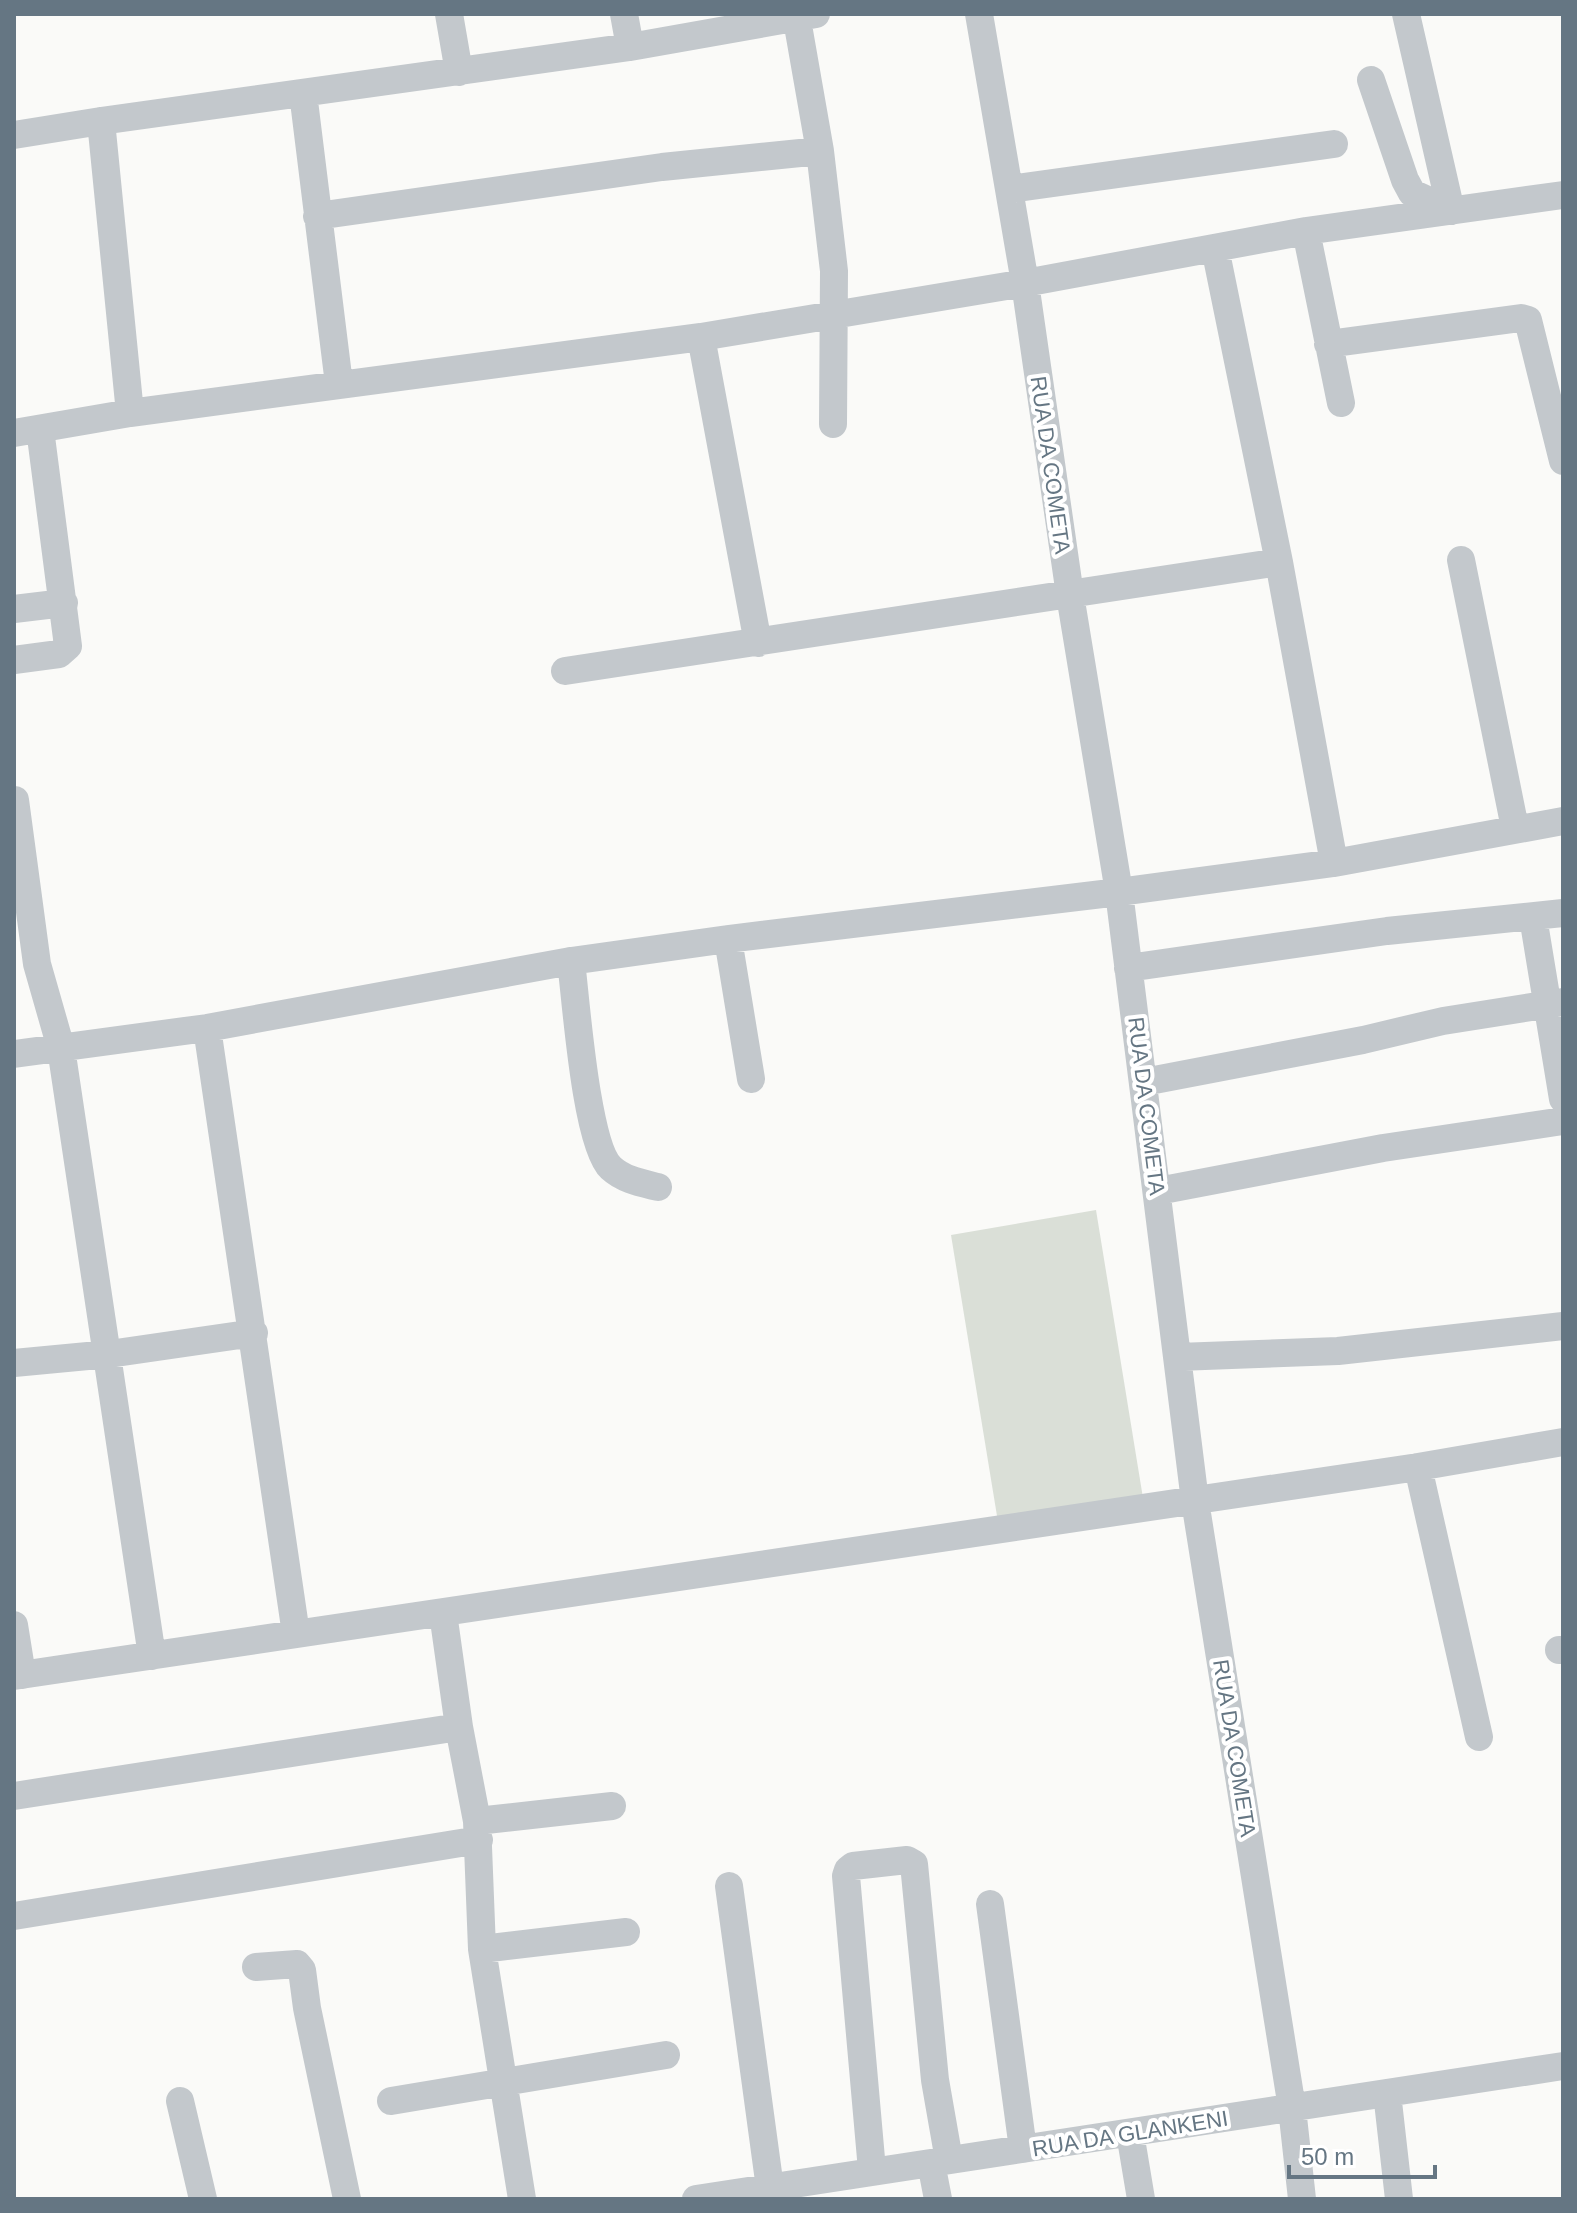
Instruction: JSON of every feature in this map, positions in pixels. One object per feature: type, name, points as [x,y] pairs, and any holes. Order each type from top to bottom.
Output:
[{"type":"street","points":[[449,14],[459,72]]},
{"type":"street","points":[[624,14],[630,47]]},
{"type":"street","name":"RUA DA COMETA","points":[[979,14],[1025,283],[1070,595],[1119,892],[1195,1501],[1292,2108],[1302,2199]]},
{"type":"street","points":[[1406,14],[1451,211]]},
{"type":"street","points":[[14,135],[630,47],[803,15],[834,271],[833,424]]},
{"type":"street","points":[[1371,80],[1412,193],[1451,211]]},
{"type":"street","points":[[303,93],[339,384]]},
{"type":"street","points":[[101,121],[130,413]]},
{"type":"street","points":[[1009,189],[1334,144]]},
{"type":"street","points":[[317,216],[662,167],[820,151]]},
{"type":"street","points":[[14,660],[59,654],[68,646],[64,603],[27,431],[130,413],[701,337],[1025,283],[1306,231],[1563,195]]},
{"type":"street","points":[[1306,231],[1341,403]]},
{"type":"street","points":[[1215,248],[1279,562],[1334,863]]},
{"type":"street","points":[[1328,344],[1521,318],[1528,320],[1561,449]]},
{"type":"street","points":[[701,337],[758,643]]},
{"type":"street","points":[[1461,560],[1515,828]]},
{"type":"street","points":[[565,671],[1279,562]]},
{"type":"street","points":[[14,609],[64,603]]},
{"type":"street","points":[[15,800],[25,965],[61,1048],[152,1656]]},
{"type":"street","points":[[14,1054],[207,1028],[571,961],[1334,863],[1563,821]]},
{"type":"street","points":[[1128,968],[1387,931],[1563,913]]},
{"type":"street","points":[[1533,917],[1555,1003],[1563,1099]]},
{"type":"street","points":[[728,939],[751,1079]]},
{"type":"street","points":[[571,961],[590,1111],[598,1148],[611,1168],[628,1179],[658,1187]]},
{"type":"street","points":[[1144,1082],[1363,1040],[1443,1021],[1555,1003]]},
{"type":"street","points":[[207,1028],[296,1634]]},
{"type":"street","points":[[1158,1191],[1383,1148],[1563,1121]]},
{"type":"street","points":[[1178,1357],[1338,1351],[1563,1326]]},
{"type":"street","points":[[14,1363],[109,1354],[254,1333]]},
{"type":"street","points":[[14,1625],[18,1676],[1195,1501],[1563,1442]]},
{"type":"street","points":[[1418,1467],[1479,1737]]},
{"type":"street","points":[[443,1613],[478,1830],[482,1949],[522,2199]]},
{"type":"street","points":[[14,1796],[459,1727]]},
{"type":"street","points":[[14,1916],[612,1806]]},
{"type":"street","points":[[872,2170],[846,1876],[853,1866],[907,1860],[914,1864],[935,2080],[940,2162],[938,2199]]},
{"type":"street","points":[[729,1886],[770,2188]]},
{"type":"street","points":[[990,1904],[1023,2149]]},
{"type":"street","points":[[482,1949],[626,1932]]},
{"type":"street","points":[[256,1967],[291,1963],[302,1970],[307,2008],[347,2199]]},
{"type":"street","points":[[391,2101],[666,2055]]},
{"type":"street","name":"RUA DA GLANKENI","points":[[696,2199],[1563,2066]]},
{"type":"street","points":[[1387,2093],[1399,2199]]},
{"type":"street","points":[[180,2101],[203,2199]]},
{"type":"street","points":[[1130,2133],[1141,2199]]},
{"type":"shaded area","points":[[1096,1210],[1143,1498],[998,1522],[951,1235]]}]
